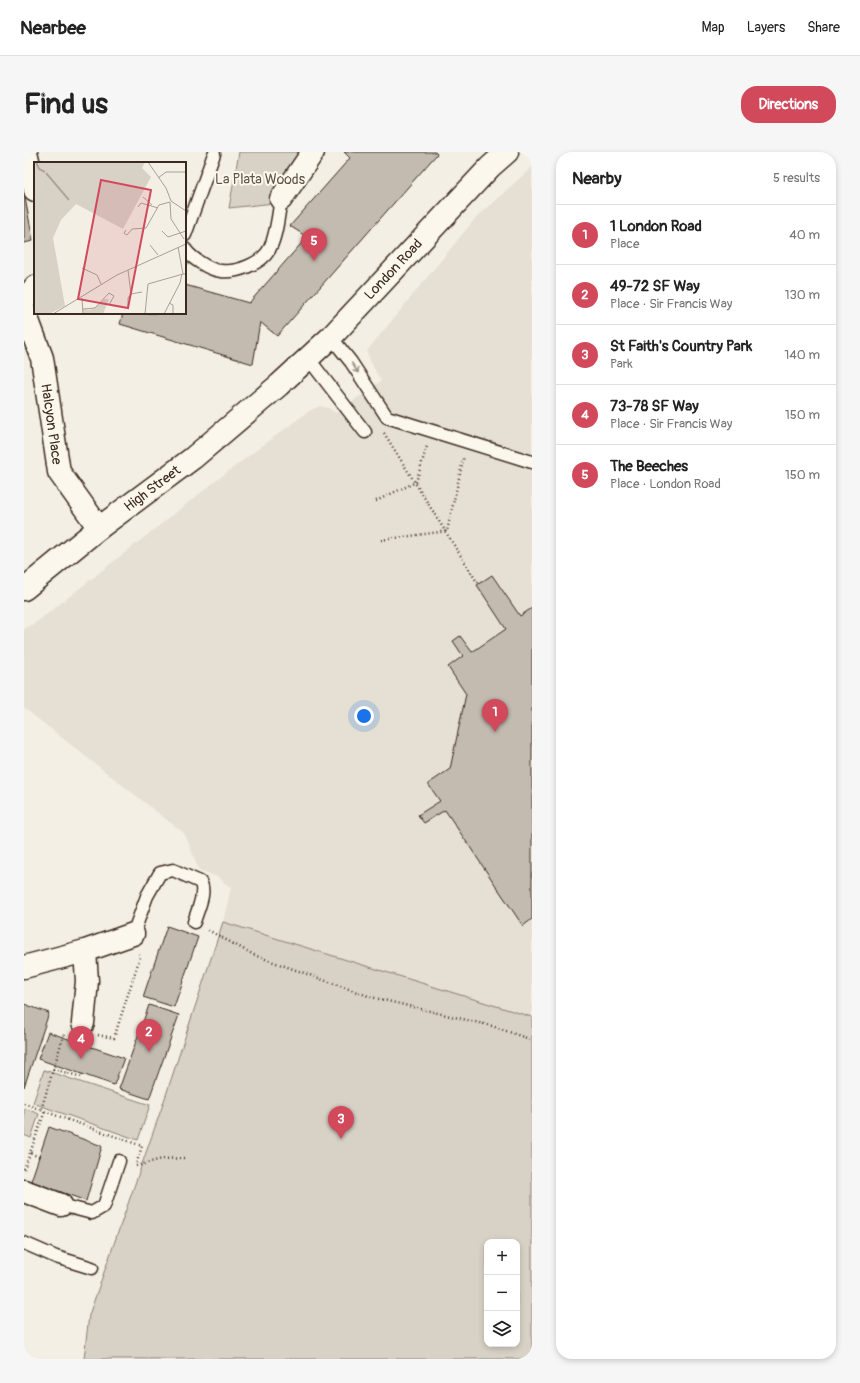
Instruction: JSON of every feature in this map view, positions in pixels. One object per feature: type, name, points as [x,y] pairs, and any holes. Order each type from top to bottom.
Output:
[{"type":"main road","points":[[26,152],[34,186]]},
{"type":"main road","points":[[281,199],[313,152]]},
{"type":"main road","name":"London Road","points":[[279,385],[331,337],[489,160],[507,152]]},
{"type":"main road","points":[[24,301],[34,288]]},
{"type":"main road","name":"Halcyon Place","points":[[24,310],[42,358],[59,472],[99,528]]},
{"type":"main road","name":"High Street","points":[[24,589],[99,528],[193,458],[279,385]]},
{"type":"main road","points":[[24,967],[85,951],[133,934]]},
{"type":"main road","points":[[83,1023],[87,989],[85,951]]},
{"type":"main road","points":[[24,1191],[61,1205]]},
{"type":"lane","points":[[186,232],[214,154]]},
{"type":"lane","points":[[186,250],[203,264],[220,271],[240,269],[257,262],[269,250],[276,230],[281,199]]},
{"type":"lane","points":[[331,337],[351,362],[387,417],[532,462]]},
{"type":"lane","points":[[308,358],[365,432]]},
{"type":"lane","points":[[133,934],[147,896],[160,873],[171,870],[200,882],[202,885],[202,897],[194,922]]},
{"type":"lane","points":[[61,1205],[92,1213],[104,1206],[119,1161]]},
{"type":"lane","points":[[24,1243],[56,1257],[92,1268]]},
{"type":"path","points":[[382,430],[447,531],[477,582],[483,581]]},
{"type":"path","points":[[376,501],[416,482],[432,430]]},
{"type":"path","points":[[447,531],[468,441]]},
{"type":"path","points":[[381,540],[447,531]]},
{"type":"path","points":[[194,922],[254,955],[371,997],[492,1026],[532,1040]]},
{"type":"path","points":[[90,1047],[94,1034],[114,1038],[140,957],[133,934]]},
{"type":"path","points":[[41,1110],[69,1020],[83,1023]]},
{"type":"path","points":[[53,1069],[82,1078],[83,1074]]},
{"type":"path","points":[[24,1103],[142,1146],[136,1166]]},
{"type":"path","points":[[24,1169],[45,1111]]},
{"type":"path","points":[[30,1153],[39,1157]]},
{"type":"path","points":[[119,1161],[136,1166],[162,1159],[186,1158]]},
{"type":"shaded area","points":[[532,167],[532,1017],[223,922],[231,888],[218,877],[199,870],[185,834],[24,708],[24,629],[37,622],[226,473],[309,411],[320,406],[328,408],[336,413],[381,381],[370,361],[367,351],[474,220]]},
{"type":"green space","name":"La Plata Woods","points":[[239,152],[309,152],[274,203],[229,208]]},
{"type":"green space","points":[[223,922],[532,1017],[532,1359],[84,1359],[89,1315],[162,1107]]},
{"type":"green space","points":[[44,1070],[150,1105],[138,1140],[33,1103]]},
{"type":"green space","points":[[24,1108],[39,1114],[31,1138],[24,1135]]},
{"type":"building","points":[[344,152],[435,152],[437,154],[277,336],[260,322],[253,364],[120,324],[123,314],[186,314],[186,285],[249,303],[307,237],[290,226],[350,158]]},
{"type":"building","points":[[24,192],[33,241],[24,243]]},
{"type":"building","points":[[492,575],[520,616],[532,608],[532,919],[523,926],[445,810],[424,823],[418,815],[440,801],[428,784],[450,769],[466,694],[448,667],[463,656],[453,641],[460,636],[472,652],[506,629],[477,585]]},
{"type":"building","points":[[167,926],[198,937],[174,1007],[143,997]]},
{"type":"building","points":[[24,1004],[49,1013],[24,1087]]},
{"type":"building","points":[[149,1005],[179,1015],[149,1099],[119,1089]]},
{"type":"building","points":[[48,1032],[124,1058],[114,1085],[38,1059]]},
{"type":"building","points":[[49,1127],[102,1146],[86,1201],[31,1181]]},
{"type":"place","name":"The Beeches","points":[[314,261]]},
{"type":"place","name":"1 London Road","points":[[495,732]]},
{"type":"place","name":"49-72 SF Way","points":[[149,1052]]},
{"type":"place","name":"73-78 SF Way","points":[[81,1059]]},
{"type":"place","name":"St Faith's Country Park","points":[[341,1139]]}]
